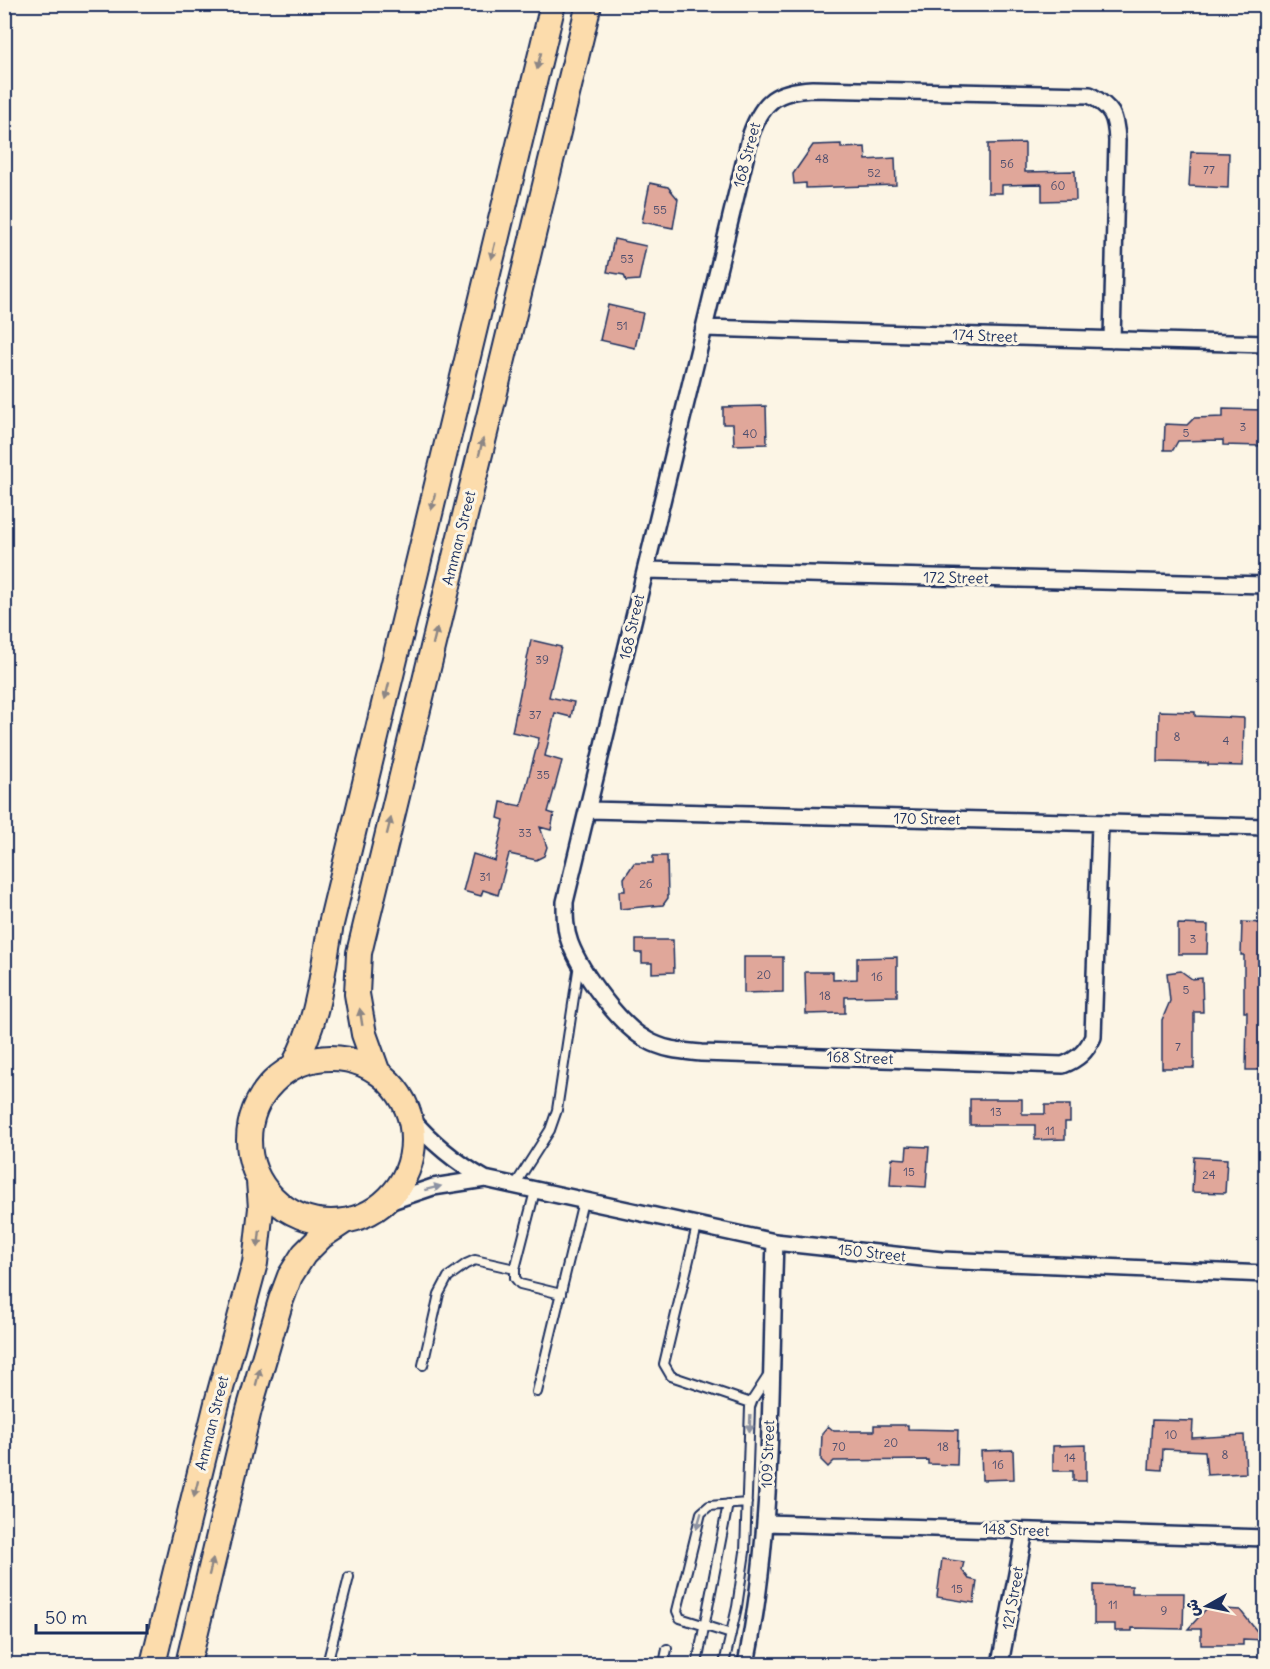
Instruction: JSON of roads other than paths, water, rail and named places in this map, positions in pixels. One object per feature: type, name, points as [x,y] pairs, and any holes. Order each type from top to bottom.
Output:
[{"type":"main road","points":[[293,1067],[305,1045],[320,997],[331,924],[553,4]]},
{"type":"main road","name":"Amman Street","points":[[378,1073],[364,1034],[360,1014],[357,994],[359,953],[589,4]]},
{"type":"main road","points":[[336,1058],[358,1063],[378,1073],[397,1092],[409,1116],[413,1140],[409,1164],[399,1186],[383,1204],[364,1216],[343,1222],[318,1222],[294,1215],[274,1200],[259,1181],[251,1160],[249,1138],[252,1116],[261,1096],[275,1079],[293,1067],[314,1060],[336,1058]]},
{"type":"main road","name":"Amman Street","points":[[153,1665],[217,1403],[255,1263],[260,1227],[259,1181]]},
{"type":"main road","points":[[188,1665],[249,1410],[281,1300],[290,1276],[304,1254],[322,1236],[343,1222]]},
{"type":"street","name":"168 Street","points":[[1100,823],[1093,1037],[1087,1050],[1076,1059],[1063,1065],[724,1054],[673,1050],[647,1041],[624,1025],[580,962],[570,943],[565,923],[565,902],[751,134],[758,115],[772,99],[791,90],[812,89],[1090,95],[1106,105],[1116,122],[1112,340]]},
{"type":"street","name":"174 Street","points":[[704,328],[1266,344]]},
{"type":"street","name":"172 Street","points":[[646,570],[1266,585]]},
{"type":"street","name":"170 Street","points":[[589,810],[1266,827]]},
{"type":"street","name":"150 Street","points":[[409,1116],[443,1153],[486,1179],[514,1187],[774,1242],[941,1260],[1266,1274]]},
{"type":"street","name":"150 Street","points":[[383,1204],[433,1187],[486,1179]]},
{"type":"street","name":"109 Street","points":[[746,1665],[766,1523],[774,1242]]},
{"type":"street","name":"148 Street","points":[[766,1523],[1266,1538]]},
{"type":"street","name":"121 Street","points":[[1000,1665],[1025,1531]]},
{"type":"lane","points":[[514,1187],[550,1130],[557,1110],[580,962]]},
{"type":"lane","points":[[535,1191],[515,1269],[515,1278],[520,1284],[561,1294]]},
{"type":"lane","points":[[537,1392],[583,1201]]},
{"type":"lane","points":[[697,1226],[664,1364],[671,1376],[751,1403]]},
{"type":"lane","points":[[423,1365],[439,1294],[448,1277],[465,1264],[475,1260],[515,1269]]},
{"type":"lane","points":[[724,1665],[743,1570],[751,1403],[771,1372]]},
{"type":"lane","points":[[731,1634],[680,1618],[677,1611],[700,1513],[709,1506],[747,1503]]},
{"type":"lane","points":[[697,1665],[728,1504]]},
{"type":"lane","points":[[327,1665],[349,1577]]},
{"type":"lane","points":[[664,1665],[668,1649]]}]
